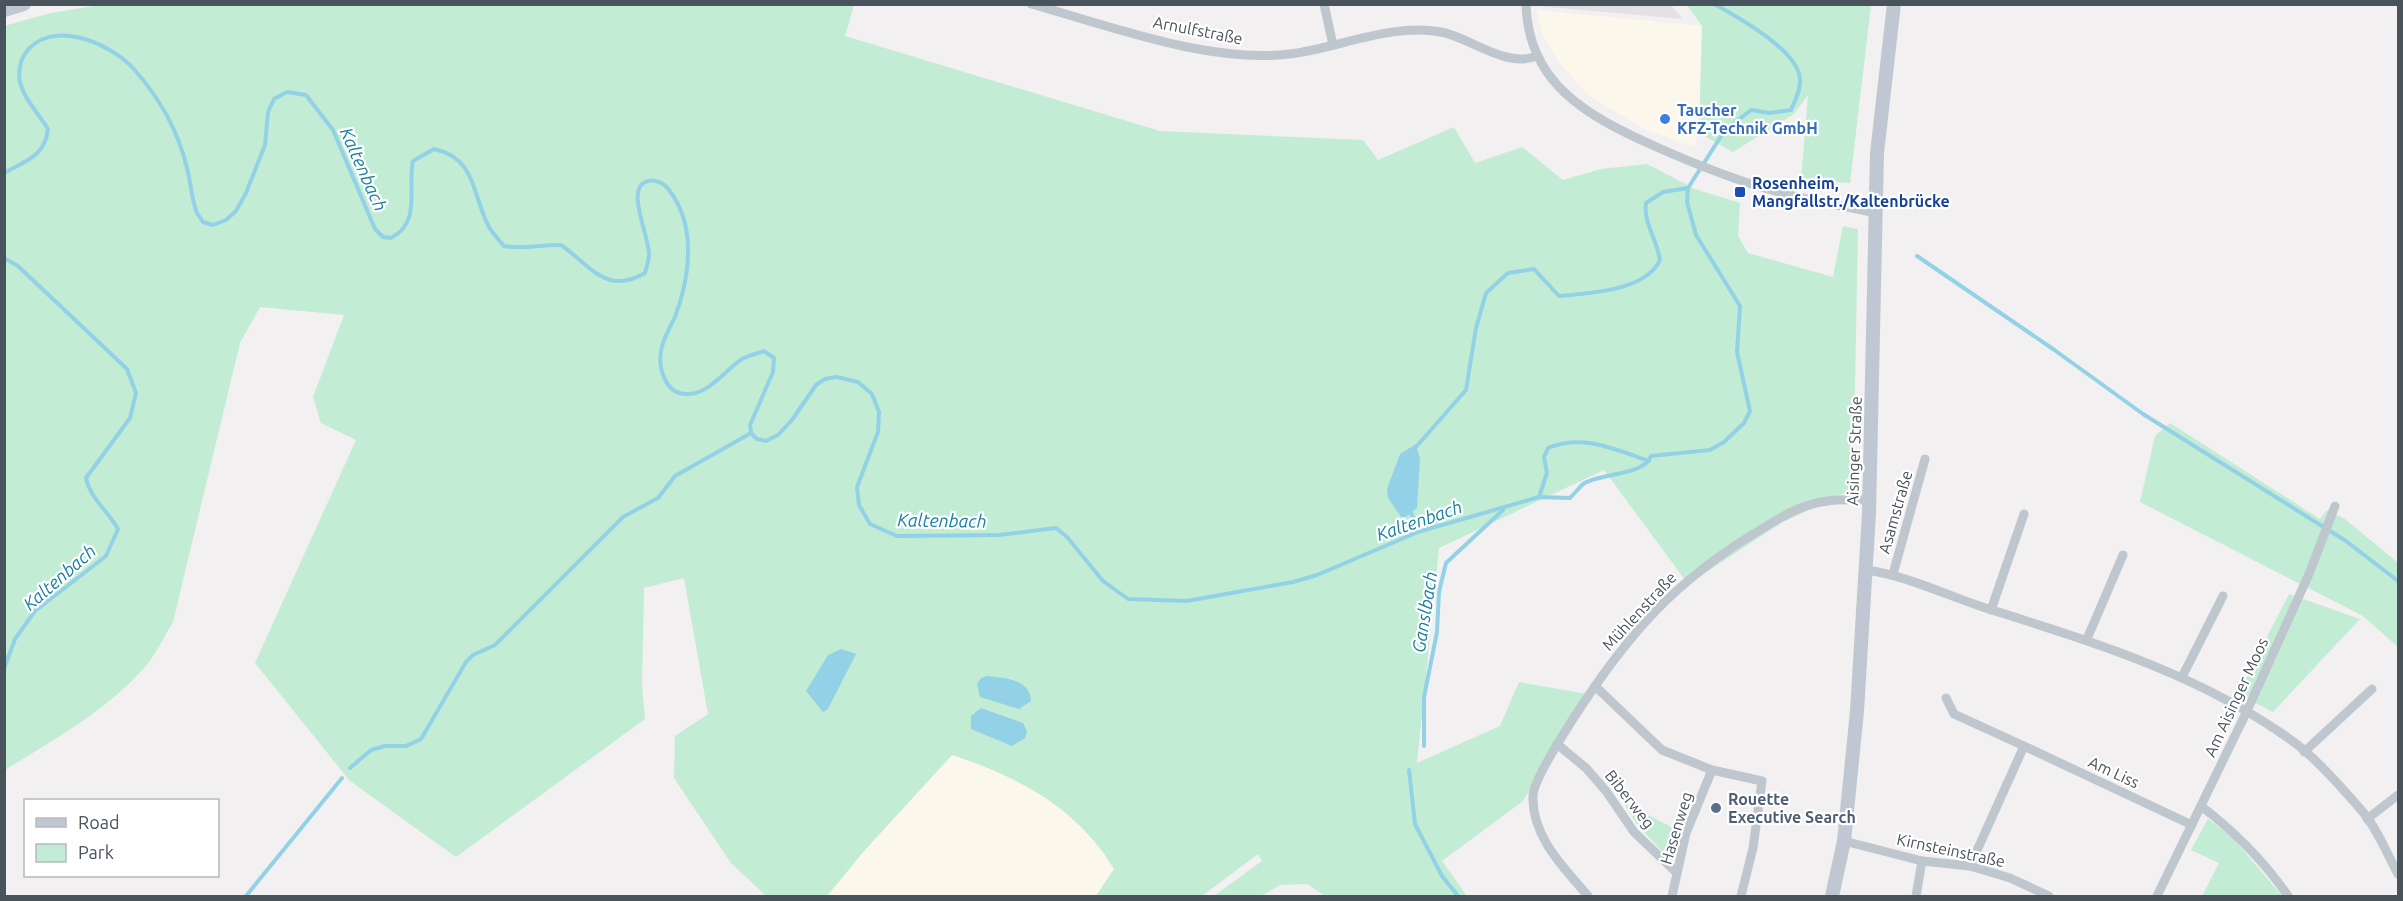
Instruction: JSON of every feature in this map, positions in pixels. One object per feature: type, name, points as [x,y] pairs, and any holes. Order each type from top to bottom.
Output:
[{"type":"main road","points":[[4,10],[24,4]]},
{"type":"main road","name":"Aisinger Straße","points":[[1832,897],[1844,841],[1856,723],[1866,570],[1877,153],[1894,4]]},
{"type":"street","name":"Arnulfstraße","points":[[1031,4],[1186,46],[1228,54],[1288,55],[1392,32],[1442,32],[1497,54],[1529,59],[1536,56]]},
{"type":"street","points":[[1324,4],[1333,45]]},
{"type":"street","points":[[1526,4],[1536,56],[1568,97],[1602,122],[1717,174],[1802,198],[1875,213]]},
{"type":"street","name":"Asamstraße","points":[[1893,574],[1925,459]]},
{"type":"street","name":"Mühlenstraße","points":[[1588,897],[1552,855],[1537,824],[1533,794],[1557,744],[1626,642],[1674,590],[1730,547],[1794,510],[1826,501],[1868,500]]},
{"type":"street","name":"Am Aisinger Moos","points":[[2157,897],[2247,711],[2331,521],[2335,506]]},
{"type":"street","points":[[1991,610],[2024,514]]},
{"type":"street","points":[[2087,639],[2123,555]]},
{"type":"street","name":"Asamstraße","points":[[1866,570],[1893,574],[1991,610],[2087,639],[2182,677],[2247,711],[2293,741],[2367,819],[2398,874]]},
{"type":"street","points":[[2182,677],[2223,596]]},
{"type":"street","points":[[1595,686],[1662,750],[1712,770],[1762,781],[1753,849],[1741,897]]},
{"type":"street","points":[[2304,752],[2372,689]]},
{"type":"street","name":"Am Liss","points":[[1946,698],[1954,714],[2192,825]]},
{"type":"street","name":"Biberweg","points":[[1557,744],[1586,768],[1606,791],[1634,832],[1677,873]]},
{"type":"street","points":[[1970,866],[2024,746]]},
{"type":"street","name":"Hasenweg","points":[[1672,897],[1686,833],[1712,770]]},
{"type":"street","points":[[2367,819],[2398,795]]},
{"type":"street","points":[[2201,806],[2230,828],[2272,873],[2288,897]]},
{"type":"street","name":"Kirnsteinstraße","points":[[1844,841],[1922,861],[1970,866],[2010,878],[2049,897]]},
{"type":"street","points":[[1916,897],[1922,861]]},
{"type":"shaded area","points":[[1671,5],[1683,19],[1537,6]]},
{"type":"shaded area","points":[[1537,10],[1702,26],[1699,133],[1694,147],[1648,131],[1589,96],[1559,63],[1543,36]]},
{"type":"shaded area","points":[[952,755],[995,769],[1054,802],[1101,847],[1114,869],[1096,896],[827,896],[864,851]]},
{"type":"green space","points":[[105,4],[854,5],[845,36],[1160,131],[1363,140],[1378,160],[1454,127],[1475,163],[1522,147],[1563,180],[1601,169],[1647,164],[1695,189],[1740,203],[1738,236],[1748,253],[1833,277],[1843,226],[1858,229],[1853,489],[1781,523],[1688,584],[1604,470],[1439,548],[1417,763],[1500,726],[1519,682],[1587,694],[1523,801],[1442,861],[1467,896],[1325,896],[1307,884],[1280,885],[1261,896],[1214,896],[1262,861],[1258,854],[1202,896],[1096,896],[1114,869],[1083,828],[1044,797],[1022,784],[952,755],[864,851],[827,896],[766,896],[731,863],[674,778],[675,736],[708,714],[684,578],[644,588],[642,687],[645,719],[456,857],[350,781],[255,663],[356,440],[321,423],[313,397],[344,315],[260,307],[240,343],[173,622],[149,662],[118,693],[82,722],[5,770],[4,26],[51,13]],"holes":[[[1417,484],[1417,508],[1406,517],[1401,517],[1388,498]]]},
{"type":"green space","points":[[1687,5],[1871,5],[1850,183],[1801,179],[1808,95],[1794,114],[1733,152],[1699,133],[1702,26]]},
{"type":"green space","points":[[2170,423],[2320,519],[2327,510],[2345,519],[2398,563],[2398,647],[2363,616],[2140,502],[2155,436]]},
{"type":"green space","points":[[2289,594],[2360,619],[2273,712],[2238,694]]},
{"type":"green space","points":[[1623,802],[1683,833],[1672,862],[1636,823]]},
{"type":"green space","points":[[2208,819],[2233,838],[2282,896],[2202,896],[2219,863],[2191,850]]},
{"type":"water","points":[[1416,444],[1420,459],[1417,508],[1406,517],[1401,517],[1388,498],[1387,489],[1400,454]]},
{"type":"water","points":[[841,649],[856,654],[828,709],[823,712],[806,691],[828,655]]},
{"type":"water","points":[[987,676],[1009,679],[1021,684],[1030,694],[1031,701],[1019,709],[980,697],[977,684],[981,678]]},
{"type":"water","points":[[981,708],[1023,723],[1027,731],[1025,738],[1012,746],[971,729],[971,716]]},
{"type":"waterway","name":"Kaltenbach","points":[[4,173],[34,156],[43,145],[48,129],[28,100],[20,82],[20,68],[24,55],[35,44],[48,37],[63,36],[94,42],[109,50],[122,58],[142,79],[159,102],[173,127],[187,168],[197,213],[203,222],[213,225],[226,220],[236,211],[246,193],[265,145],[268,112],[274,99],[287,92],[306,95],[333,130],[375,229],[383,237],[391,238],[407,223],[411,204],[413,161],[434,149],[448,154],[466,169],[489,227],[504,246],[561,245],[590,269],[609,280],[631,279],[645,273],[649,257],[638,205],[640,187],[648,181],[662,183],[678,204],[684,219],[688,252],[680,302],[663,342],[660,357],[664,378],[672,389],[685,394],[701,391],[742,359],[764,351],[774,358],[773,372],[750,425],[751,433],[757,439],[766,441],[778,435],[792,420],[816,385],[825,379],[837,377],[858,382],[872,394],[879,412],[878,432],[857,487],[859,505],[870,524],[897,536],[999,535],[1056,528],[1067,537],[1103,581],[1128,599],[1187,601],[1293,582],[1317,575],[1418,532],[1539,497],[1570,498],[1590,480],[1631,471],[1647,462],[1651,456],[1710,450],[1724,442],[1744,423],[1750,411],[1737,352],[1740,306],[1696,235],[1687,202],[1688,188],[1725,130],[1751,110],[1769,113],[1791,110],[1799,91],[1800,79],[1797,68],[1778,46],[1751,26],[1714,4]]},
{"type":"waterway","points":[[1416,447],[1466,390],[1476,328],[1486,293],[1508,273],[1534,269],[1559,296],[1616,288],[1643,278],[1660,260],[1646,217],[1646,203],[1663,192],[1688,188]]},
{"type":"waterway","points":[[1917,256],[2143,414],[2346,541],[2398,581]]},
{"type":"waterway","name":"Kaltenbach","points":[[4,258],[18,266],[127,369],[136,393],[130,418],[86,478],[91,492],[118,529],[106,556],[35,611],[15,639],[4,669]]},
{"type":"waterway","points":[[350,768],[371,750],[385,746],[406,746],[421,739],[466,662],[473,655],[495,645],[623,517],[658,498],[675,476],[751,433]]},
{"type":"waterway","points":[[1539,497],[1547,473],[1544,457],[1548,448],[1574,442],[1586,443],[1612,448],[1649,461]]},
{"type":"waterway","points":[[1410,510],[1418,532]]},
{"type":"waterway","name":"Ganslbach","points":[[1424,746],[1424,697],[1437,632],[1439,592],[1446,563],[1503,510]]},
{"type":"waterway","name":"Ganslbach","points":[[1409,770],[1415,824],[1442,876],[1458,896]]},
{"type":"waterway","points":[[246,896],[342,778]]},
{"type":"place","name":"Taucher KFZ-Technik GmbH","points":[[1665,119]]},
{"type":"place","name":"Rosenheim, Mangfallstr./Kaltenbrücke","points":[[1740,192]]},
{"type":"place","name":"Rouette Executive Search","points":[[1716,808]]}]
